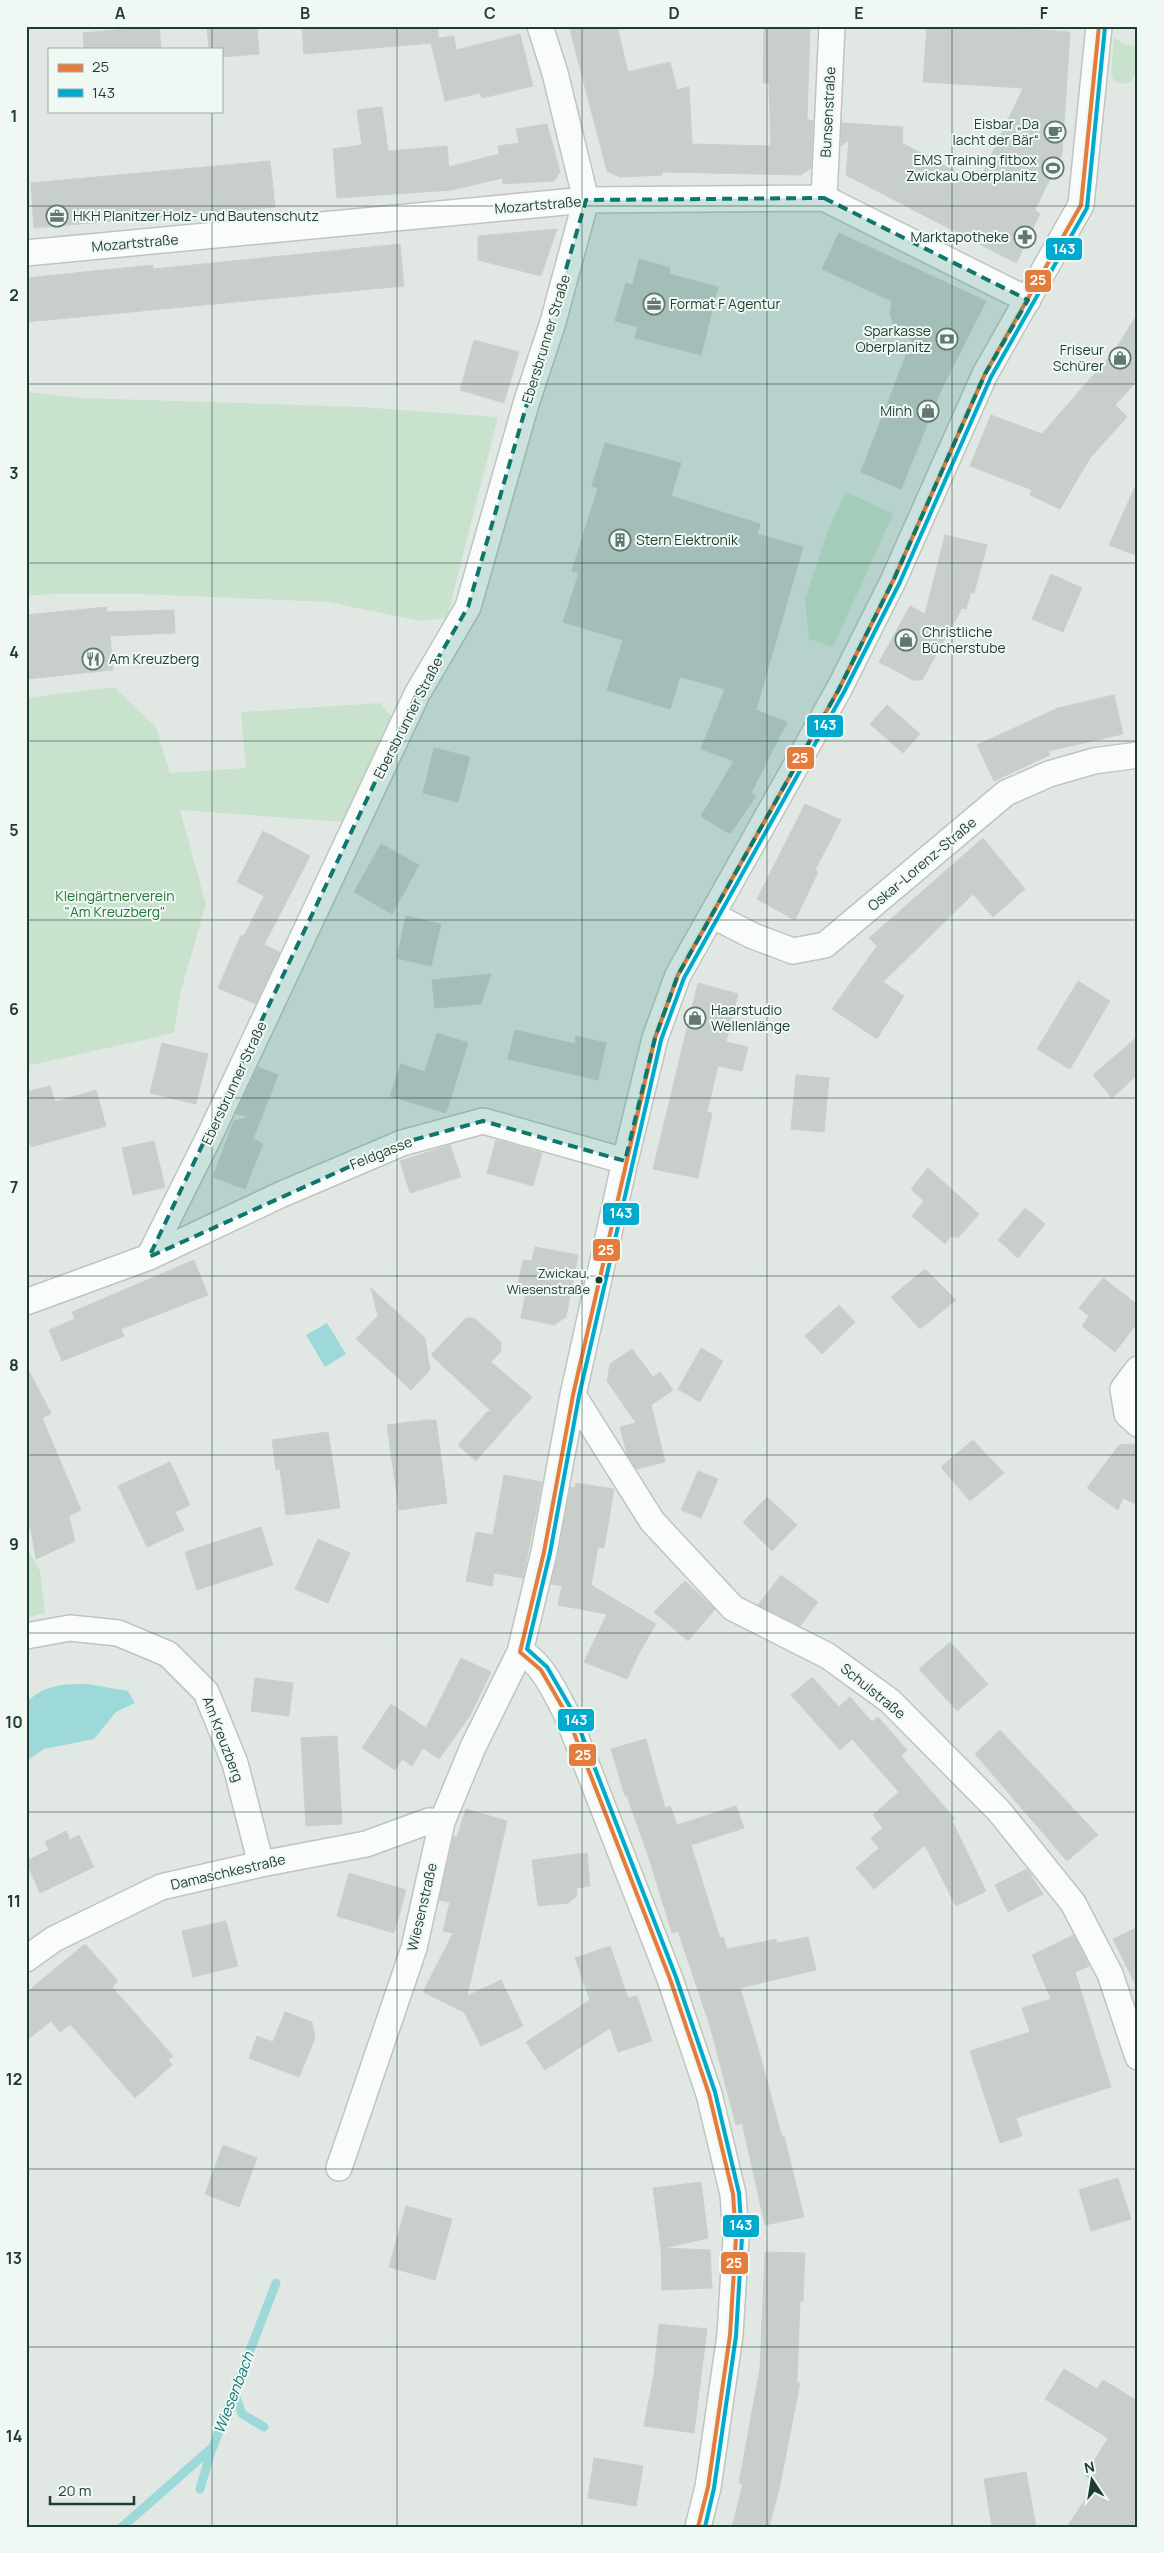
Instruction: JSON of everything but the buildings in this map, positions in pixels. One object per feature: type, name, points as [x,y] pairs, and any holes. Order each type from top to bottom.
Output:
[{"type":"street","name":"Ebersbrunner Straße","points":[[149,1257],[210,1136],[417,694],[468,606],[526,404],[553,322],[586,200],[555,73],[540,26]]},
{"type":"street","name":"Bunsenstraße","points":[[824,198],[832,26]]},
{"type":"street","name":"Wiesenstraße","points":[[339,2168],[414,1948],[442,1822],[473,1747],[520,1652],[544,1552],[573,1395],[625,1161],[655,1038],[678,975],[839,688],[894,579],[985,374],[1081,204],[1099,26]]},
{"type":"street","name":"Mozartstraße","points":[[26,253],[586,200],[824,198],[1028,300]]},
{"type":"street","name":"Oskar-Lorenz-Straße","points":[[712,915],[753,936],[793,951],[825,945],[1006,793],[1049,774],[1094,762],[1138,755]]},
{"type":"street","name":"Feldgasse","points":[[149,1257],[280,1195],[402,1143],[483,1121],[625,1161]]},
{"type":"street","points":[[26,1302],[149,1257]]},
{"type":"street","points":[[1138,1369],[1123,1389],[1127,1414],[1138,1424]]},
{"type":"street","name":"Schulstraße","points":[[573,1395],[652,1521],[733,1608],[828,1656],[890,1701],[999,1810],[1073,1903],[1110,1974],[1138,2057]]},
{"type":"street","name":"Am Kreuzberg","points":[[26,1636],[70,1628],[118,1633],[168,1654],[206,1692],[235,1763],[261,1864]]},
{"type":"street","points":[[520,1652],[528,1655],[549,1682],[567,1715],[670,1979],[709,2094],[733,2194],[736,2237],[730,2335],[708,2487],[698,2527]]},
{"type":"street","name":"Damaschkestraße","points":[[26,1958],[54,1939],[161,1887],[261,1864],[366,1844],[429,1821],[442,1822]]},
{"type":"highlighted area","points":[[824,198],[1028,300],[985,374],[894,579],[839,689],[678,975],[655,1038],[625,1161],[483,1121],[402,1143],[149,1257],[417,694],[468,607],[586,200]]},
{"type":"green space","points":[[1114,38],[1127,45],[1138,46],[1138,70],[1130,82],[1122,84],[1115,82],[1111,75]]},
{"type":"green space","points":[[26,392],[82,398],[361,407],[498,417],[447,618],[420,621],[328,602],[141,594],[51,594],[26,596]]},
{"type":"green space","points":[[846,492],[893,514],[833,647],[809,639],[805,599],[828,530]]},
{"type":"green space","name":"Kleingärtnerverein \"Am Kreuzberg\"","points":[[114,687],[156,727],[170,773],[246,768],[241,712],[380,703],[394,720],[344,822],[180,810],[206,904],[180,994],[174,1033],[26,1066],[26,698]]},
{"type":"green space","points":[[26,1546],[40,1571],[45,1613],[26,1618]]},
{"type":"water","points":[[327,1323],[346,1354],[325,1367],[306,1335]]},
{"type":"water","points":[[88,1684],[128,1691],[135,1703],[116,1712],[94,1739],[44,1749],[26,1761],[26,1703],[40,1692],[55,1686]]},
{"type":"waterway","name":"Wiesenbach","points":[[122,2527],[213,2447],[276,2283]]},
{"type":"waterway","points":[[234,2392],[242,2414],[264,2427]]},
{"type":"waterway","points":[[200,2489],[212,2448]]},
{"type":"transit line","name":"25","points":[[698,2527],[708,2487],[730,2335],[736,2237],[733,2194],[709,2094],[670,1979],[567,1715],[541,1670],[520,1652],[544,1552],[573,1395],[655,1038],[678,975],[839,689],[894,579],[985,374],[1081,205],[1099,26]]},
{"type":"transit line","name":"143","points":[[705,2527],[714,2488],[736,2336],[742,2237],[739,2193],[715,2092],[676,1977],[573,1712],[547,1667],[527,1649],[550,1553],[579,1396],[661,1040],[684,978],[844,692],[900,582],[991,377],[1087,208],[1105,27]]},
{"type":"place","name":"Eisbar „Da lacht der Bär“","points":[[1055,132]]},
{"type":"place","name":"EMS Training fitbox Zwickau Oberplanitz","points":[[1053,168]]},
{"type":"place","name":"HKH Planitzer Holz- und Bautenschutz","points":[[57,216]]},
{"type":"place","name":"Marktapotheke","points":[[1025,237]]},
{"type":"place","name":"Format F Agentur","points":[[654,304]]},
{"type":"place","name":"Sparkasse Oberplanitz","points":[[947,339]]},
{"type":"place","name":"Friseur Schürer","points":[[1120,358]]},
{"type":"place","name":"Minh","points":[[928,411]]},
{"type":"place","name":"Stern Elektronik","points":[[620,540]]},
{"type":"place","name":"Christliche Bücherstube","points":[[906,640]]},
{"type":"place","name":"Am Kreuzberg","points":[[93,659]]},
{"type":"place","name":"Haarstudio Wellenlänge","points":[[695,1018]]},
{"type":"place","name":"Zwickau, Wiesenstraße","points":[[599,1280]]}]
